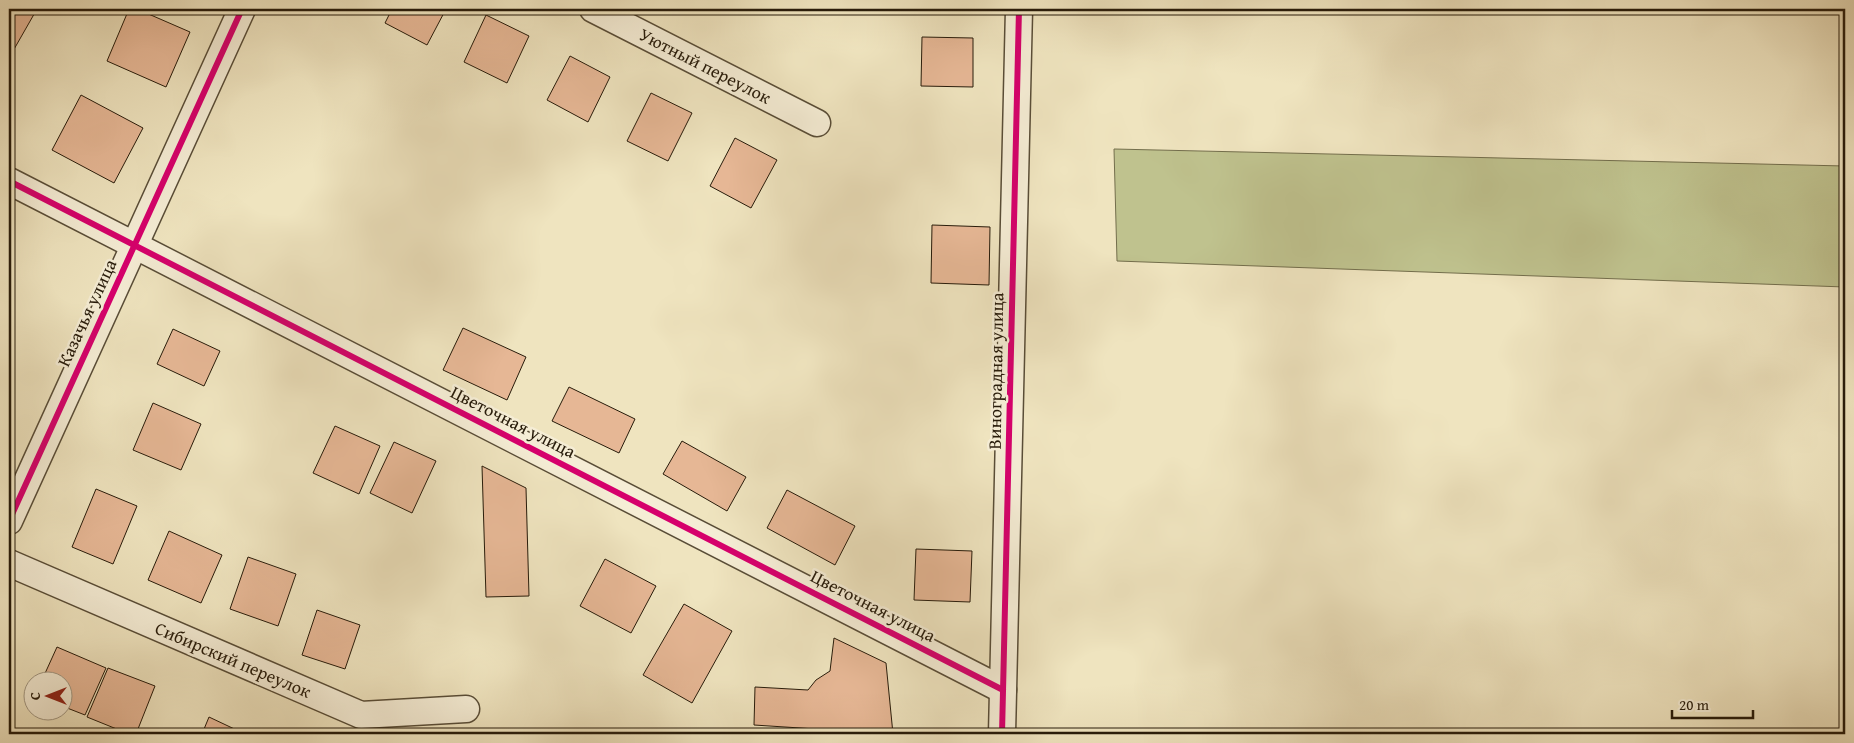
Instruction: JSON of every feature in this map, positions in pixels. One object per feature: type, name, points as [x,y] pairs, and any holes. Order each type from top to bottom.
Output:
[{"type":"street","name":"Казачья улица","points":[[9,521],[242,9]]},
{"type":"street","name":"Уютный переулок","points":[[593,9],[817,123]]},
{"type":"street","name":"Виноградная улица","points":[[1002,734],[1019,9]]},
{"type":"street","name":"Цветочная улица","points":[[9,181],[1003,690]]},
{"type":"street","name":"Сибирский переулок","points":[[9,563],[361,715],[466,709]]},
{"type":"green space","points":[[1114,149],[1845,166],[1845,287],[1117,261]]},
{"type":"building","points":[[9,9],[37,9],[9,58]]},
{"type":"building","points":[[129,9],[137,9],[190,32],[166,87],[107,61]]},
{"type":"building","points":[[392,9],[446,9],[427,45],[385,23]]},
{"type":"building","points":[[486,15],[529,36],[507,83],[464,62]]},
{"type":"building","points":[[922,37],[973,38],[973,87],[921,86]]},
{"type":"building","points":[[570,56],[610,77],[588,122],[547,100]]},
{"type":"building","points":[[651,93],[692,113],[668,161],[627,141]]},
{"type":"building","points":[[81,95],[143,128],[114,183],[52,150]]},
{"type":"building","points":[[735,138],[777,160],[751,208],[710,186]]},
{"type":"building","points":[[932,225],[990,227],[989,285],[931,283]]},
{"type":"building","points":[[463,328],[526,357],[507,400],[443,370]]},
{"type":"building","points":[[173,329],[220,351],[204,386],[157,364]]},
{"type":"building","points":[[569,387],[635,419],[619,453],[552,421]]},
{"type":"building","points":[[153,403],[201,424],[181,470],[133,450]]},
{"type":"building","points":[[335,426],[380,446],[359,494],[313,473]]},
{"type":"building","points":[[682,441],[746,477],[727,511],[663,474]]},
{"type":"building","points":[[394,442],[436,461],[412,513],[370,493]]},
{"type":"building","points":[[482,466],[526,488],[529,596],[486,597]]},
{"type":"building","points":[[96,489],[137,506],[113,564],[72,547]]},
{"type":"building","points":[[787,490],[855,526],[835,565],[767,528]]},
{"type":"building","points":[[169,531],[222,555],[201,603],[148,580]]},
{"type":"building","points":[[916,549],[972,551],[970,602],[914,600]]},
{"type":"building","points":[[248,557],[296,574],[278,626],[230,609]]},
{"type":"building","points":[[605,559],[656,586],[631,633],[580,606]]},
{"type":"building","points":[[684,604],[732,631],[692,703],[643,675]]},
{"type":"building","points":[[317,610],[360,625],[345,669],[302,655]]},
{"type":"building","points":[[834,638],[886,663],[893,734],[754,725],[755,687],[808,690],[816,680],[830,671]]},
{"type":"building","points":[[57,647],[106,668],[85,715],[72,710],[72,670],[47,670]]},
{"type":"building","points":[[108,668],[155,686],[136,734],[129,734],[87,717]]},
{"type":"building","points":[[209,717],[245,734],[202,734]]},
{"type":"cycle path","points":[[9,521],[242,9]]},
{"type":"cycle path","points":[[1002,734],[1019,9]]},
{"type":"cycle path","points":[[9,181],[1003,690]]}]
